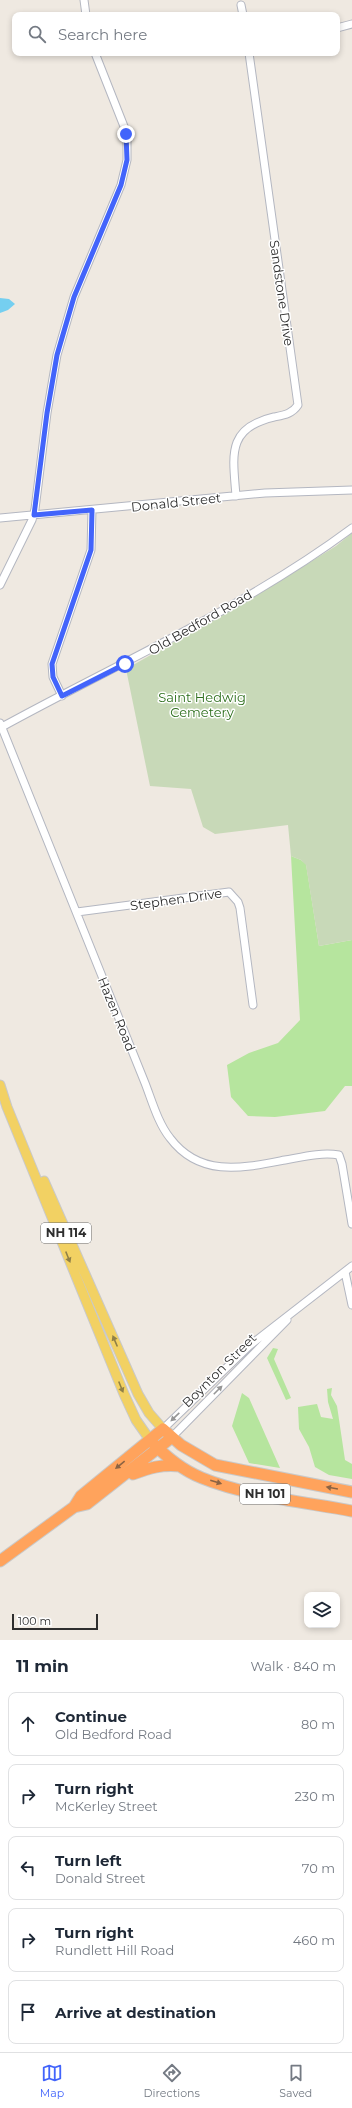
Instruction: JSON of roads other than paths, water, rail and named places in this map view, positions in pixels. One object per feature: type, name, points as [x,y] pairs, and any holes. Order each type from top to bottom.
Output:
[{"type":"highway","name":"NH 101","points":[[0,1561],[74,1507],[81,1496],[163,1429],[171,1438],[198,1456],[215,1465],[352,1492]]},
{"type":"highway","name":"Boynton Street","points":[[123,1477],[171,1438]]},
{"type":"highway","points":[[150,1440],[181,1466]]},
{"type":"highway","name":"NH 101","points":[[74,1507],[87,1504],[123,1477],[166,1464],[181,1466],[201,1478],[240,1489],[352,1511]]},
{"type":"main road","name":"NH 114","points":[[1,1088],[12,1109],[138,1394],[149,1413],[163,1429]]},
{"type":"main road","name":"NH 114","points":[[1,1088],[7,1107],[124,1394],[136,1420],[150,1440]]},
{"type":"street","points":[[84,0],[86,12]]},
{"type":"street","points":[[241,5],[242,12]]},
{"type":"street","points":[[340,27],[352,24]]},
{"type":"street","points":[[0,585],[34,515],[52,381],[59,348],[74,297],[121,185],[127,160],[128,147],[125,128],[96,56]]},
{"type":"street","name":"Sandstone Drive","points":[[236,496],[233,453],[240,435],[255,423],[293,412],[298,405],[249,56]]},
{"type":"street","name":"Donald Street","points":[[0,518],[285,492],[352,490]]},
{"type":"street","points":[[62,696],[53,677],[52,664],[91,550],[92,510]]},
{"type":"street","name":"Old Bedford Road","points":[[1,726],[125,664],[230,606],[291,569],[352,528]]},
{"type":"street","name":"Hazen Road","points":[[1,726],[160,1120],[170,1138],[184,1152],[201,1163],[220,1168],[246,1167],[320,1154],[339,1155],[342,1164],[352,1224]]},
{"type":"street","name":"Stephen Drive","points":[[77,912],[229,892],[238,902],[240,908],[253,1005]]},
{"type":"street","name":"Boynton Street","points":[[163,1429],[249,1346],[352,1266]]},
{"type":"street","points":[[344,1272],[352,1304]]},
{"type":"street","name":"Boynton Street","points":[[171,1438],[298,1308]]},
{"type":"water","points":[[0,298],[9,299],[15,304],[8,310],[0,313]]},
{"type":"park label","name":"Saint Hedwig Cemetery","points":[[202,704]]}]
